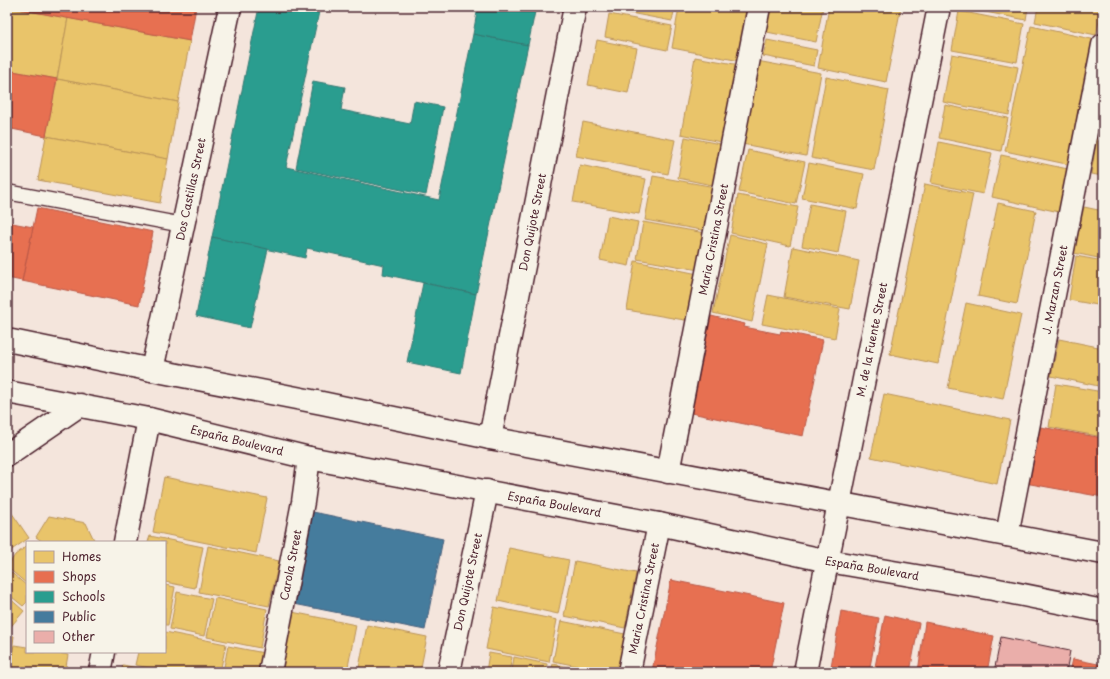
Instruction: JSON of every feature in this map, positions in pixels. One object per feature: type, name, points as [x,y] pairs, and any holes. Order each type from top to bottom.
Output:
[{"type":"street","name":"Dos Castillas Street","points":[[152,370],[230,7]]},
{"type":"street","name":"Don Quijote Street","points":[[490,438],[575,7]]},
{"type":"street","name":"Maria Cristina Street","points":[[668,472],[759,7]]},
{"type":"street","name":"M. de la Fuente Street","points":[[805,672],[939,7]]},
{"type":"street","name":"J. Marzan Street","points":[[1007,535],[1103,45]]},
{"type":"street","points":[[7,340],[152,370],[322,402],[490,438],[1103,553]]},
{"type":"street","name":"España Boulevard","points":[[7,392],[149,419],[309,458],[659,524],[828,561],[993,589],[1103,611]]},
{"type":"street","points":[[7,455],[80,405]]},
{"type":"street","points":[[125,541],[149,419]]},
{"type":"street","name":"Carola Street","points":[[270,672],[303,502],[309,458]]},
{"type":"street","name":"Don Quijote Street","points":[[449,672],[487,491]]},
{"type":"street","name":"Maria Cristina Street","points":[[629,672],[659,524]]},
{"type":"street","points":[[100,672],[104,653]]},
{"type":"lane","points":[[7,192],[183,225]]},
{"type":"building: Homes","points":[[7,7],[68,18],[57,79],[7,70]]},
{"type":"building: Homes","points":[[610,7],[675,7],[672,21],[609,9]]},
{"type":"building: Homes","points":[[679,7],[732,7],[749,10],[740,61],[672,48]]},
{"type":"building: Homes","points":[[766,7],[823,7],[816,42],[762,31]]},
{"type":"building: Homes","points":[[829,7],[901,7],[886,82],[818,68]]},
{"type":"building: Homes","points":[[960,7],[1028,7],[1026,20]]},
{"type":"building: Homes","points":[[1038,7],[1102,7],[1096,35],[1035,22]]},
{"type":"building: Homes","points":[[959,11],[1024,24],[1017,62],[952,50]]},
{"type":"building: Homes","points":[[609,14],[672,26],[667,50],[605,37]]},
{"type":"building: Homes","points":[[68,18],[190,41],[178,102],[57,79]]},
{"type":"building: Homes","points":[[1031,26],[1096,40],[1071,165],[1005,151]]},
{"type":"building: Homes","points":[[597,40],[637,48],[628,93],[588,85]]},
{"type":"building: Homes","points":[[767,40],[817,50],[814,66],[763,56]]},
{"type":"building: Homes","points":[[952,54],[1018,67],[1009,115],[943,102]]},
{"type":"building: Homes","points":[[695,57],[740,65],[726,143],[681,134]]},
{"type":"building: Homes","points":[[757,61],[821,73],[806,156],[742,144]]},
{"type":"building: Homes","points":[[826,77],[889,90],[874,170],[811,158]]},
{"type":"building: Homes","points":[[57,79],[178,102],[168,159],[46,136]]},
{"type":"building: Homes","points":[[945,105],[1008,118],[1001,151],[939,138]]},
{"type":"building: Homes","points":[[1103,106],[1103,129],[1099,128]]},
{"type":"building: Homes","points":[[583,122],[675,140],[668,174],[576,156]]},
{"type":"building: Homes","points":[[1098,133],[1103,133],[1103,176],[1091,174]]},
{"type":"building: Homes","points":[[46,136],[168,159],[160,203],[38,180]]},
{"type":"building: Homes","points":[[685,137],[725,145],[717,186],[678,178]]},
{"type":"building: Homes","points":[[939,142],[992,153],[983,194],[931,183]]},
{"type":"building: Homes","points":[[748,150],[805,162],[796,204],[739,192]]},
{"type":"building: Homes","points":[[1001,155],[1068,169],[1059,212],[992,197]]},
{"type":"building: Homes","points":[[809,163],[864,174],[857,209],[802,198]]},
{"type":"building: Homes","points":[[580,165],[646,179],[639,214],[573,202]]},
{"type":"building: Homes","points":[[653,176],[715,187],[707,231],[645,220]]},
{"type":"building: Homes","points":[[925,184],[973,194],[938,364],[890,354]]},
{"type":"building: Homes","points":[[738,195],[798,207],[790,246],[731,233]]},
{"type":"building: Homes","points":[[998,203],[1036,211],[1017,304],[978,296]]},
{"type":"building: Homes","points":[[810,204],[846,211],[838,253],[802,246]]},
{"type":"building: Homes","points":[[1084,207],[1103,211],[1103,259],[1074,253]]},
{"type":"building: Homes","points":[[608,216],[638,222],[629,266],[600,260]]},
{"type":"building: Homes","points":[[643,222],[705,233],[699,270],[637,259]]},
{"type":"building: Homes","points":[[730,235],[768,244],[752,322],[713,313]]},
{"type":"building: Homes","points":[[793,247],[859,261],[850,309],[784,297]]},
{"type":"building: Homes","points":[[1076,256],[1103,261],[1103,306],[1069,300]]},
{"type":"building: Homes","points":[[635,261],[698,274],[690,321],[627,310]]},
{"type":"building: Homes","points":[[768,295],[840,309],[835,338],[762,324]]},
{"type":"building: Homes","points":[[966,303],[1021,315],[1003,399],[948,388]]},
{"type":"building: Homes","points":[[1059,339],[1103,348],[1103,387],[1051,376]]},
{"type":"building: Homes","points":[[1056,384],[1103,392],[1103,437],[1049,427]]},
{"type":"building: Homes","points":[[884,394],[1010,420],[997,484],[871,457]]},
{"type":"building: Homes","points":[[164,477],[267,498],[256,553],[153,532]]},
{"type":"building: Homes","points":[[7,506],[29,538],[7,553]]},
{"type":"building: Homes","points":[[49,516],[86,523],[95,541],[42,541],[36,537]]},
{"type":"building: Homes","points":[[150,536],[203,547],[195,588],[166,582],[166,541],[148,541]]},
{"type":"building: Homes","points":[[208,546],[279,561],[269,606],[199,592]]},
{"type":"building: Homes","points":[[26,547],[26,583],[7,567],[15,555]]},
{"type":"building: Homes","points":[[509,548],[569,560],[558,614],[498,601]]},
{"type":"building: Homes","points":[[575,561],[636,573],[625,628],[564,616]]},
{"type":"building: Homes","points":[[7,569],[26,585],[26,603],[23,606],[7,593]]},
{"type":"building: Homes","points":[[166,585],[175,587],[168,625],[166,625]]},
{"type":"building: Homes","points":[[177,592],[212,599],[204,636],[170,629]]},
{"type":"building: Homes","points":[[7,596],[24,611],[7,631]]},
{"type":"building: Homes","points":[[215,598],[267,609],[260,648],[207,637]]},
{"type":"building: Homes","points":[[494,607],[557,620],[549,662],[486,649]]},
{"type":"building: Homes","points":[[292,612],[356,625],[347,672],[298,672],[281,668]]},
{"type":"building: Homes","points":[[561,621],[625,634],[618,672],[607,672],[553,661]]},
{"type":"building: Homes","points":[[367,625],[427,637],[420,672],[379,672],[359,668]]},
{"type":"building: Homes","points":[[166,632],[226,644],[220,672],[168,672],[135,665],[138,653],[166,653]]},
{"type":"building: Homes","points":[[7,635],[14,636],[9,672],[7,672]]},
{"type":"building: Homes","points":[[14,645],[26,647],[26,653],[59,653],[68,655],[65,672],[9,672]]},
{"type":"building: Homes","points":[[228,646],[264,653],[260,672],[223,672]]},
{"type":"building: Homes","points":[[489,653],[512,657],[509,672],[486,672]]},
{"type":"building: Homes","points":[[514,657],[547,664],[546,672],[512,672]]},
{"type":"building: Homes","points":[[553,664],[593,672],[551,672]]},
{"type":"building: Homes","points":[[123,665],[156,672],[121,672]]},
{"type":"building: Shops","points":[[7,7],[196,7],[190,41]]},
{"type":"building: Shops","points":[[7,70],[57,79],[46,136],[7,128]]},
{"type":"building: Shops","points":[[37,208],[153,232],[139,305],[22,281]]},
{"type":"building: Shops","points":[[7,222],[33,227],[22,281],[7,278]]},
{"type":"building: Shops","points":[[711,316],[745,324],[744,327],[780,334],[781,331],[823,340],[803,436],[691,413]]},
{"type":"building: Shops","points":[[1035,426],[1103,438],[1103,497],[1025,483]]},
{"type":"building: Shops","points":[[671,580],[784,603],[770,672],[652,671]]},
{"type":"building: Shops","points":[[841,611],[879,618],[869,672],[830,672]]},
{"type":"building: Shops","points":[[885,615],[919,623],[910,672],[874,672]]},
{"type":"building: Shops","points":[[925,622],[994,636],[987,672],[918,672]]},
{"type":"building: Shops","points":[[1073,659],[1103,665],[1103,672],[1070,672]]},
{"type":"building: Schools","points":[[259,7],[320,7],[286,167],[439,200],[473,34],[528,45],[476,294],[383,274],[384,265],[307,248],[305,258],[212,237]]},
{"type":"building: Schools","points":[[478,7],[536,7],[528,45],[473,34]]},
{"type":"building: Schools","points":[[313,81],[345,87],[341,110],[410,124],[414,101],[443,107],[426,195],[296,168]]},
{"type":"building: Schools","points":[[212,237],[268,249],[250,328],[196,316]]},
{"type":"building: Schools","points":[[423,283],[476,294],[461,373],[407,362]]},
{"type":"building: Public","points":[[313,512],[443,539],[425,630],[294,604]]},
{"type":"building: Other","points":[[1001,637],[1070,651],[1066,672],[994,672]]}]
